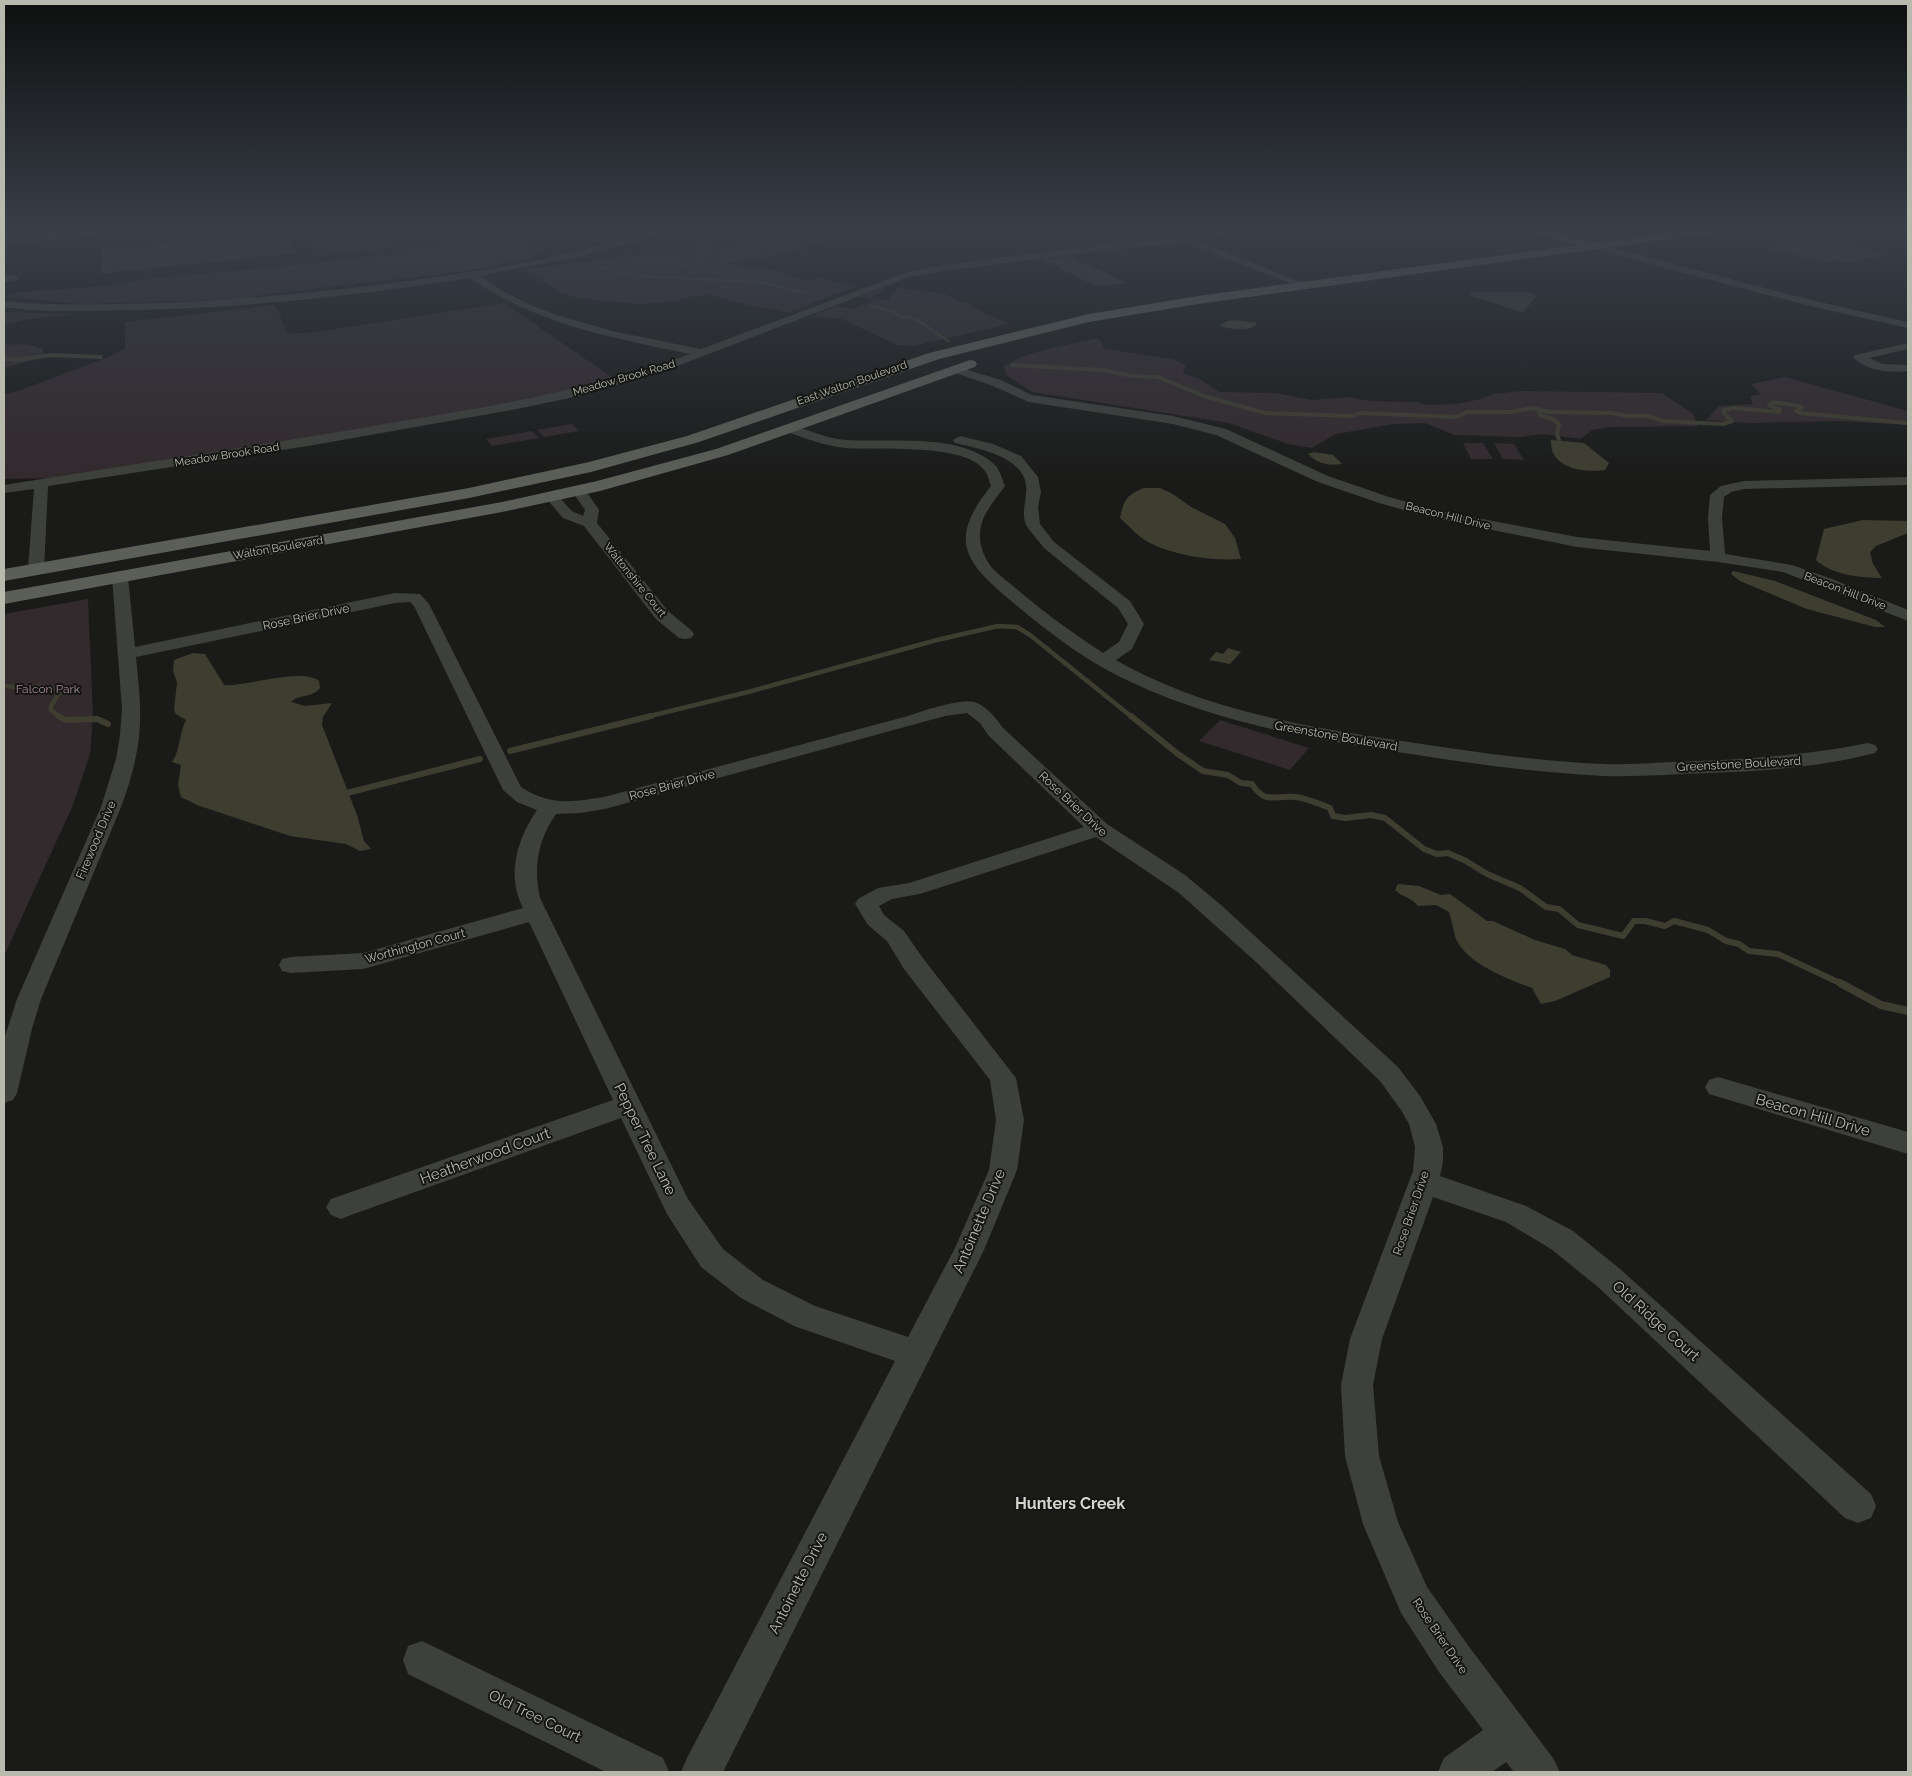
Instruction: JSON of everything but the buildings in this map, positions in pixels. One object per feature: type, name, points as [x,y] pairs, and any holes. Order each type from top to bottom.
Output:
[{"type":"main road","name":"East Walton Boulevard","points":[[499,487],[584,469],[678,444],[934,356],[1026,332],[1122,312]]},
{"type":"main road","name":"East Walton Boulevard","points":[[1010,352],[1096,330],[1184,312]]},
{"type":"main road","points":[[934,356],[933,358],[936,362],[954,369]]},
{"type":"main road","name":"East Walton Boulevard","points":[[552,498],[684,464],[798,426],[982,360]]},
{"type":"main road","points":[[862,380],[888,383],[893,387],[891,392]]},
{"type":"main road","name":"Walton Boulevard","points":[[4,575],[499,487]]},
{"type":"main road","name":"Walton Boulevard","points":[[4,598],[552,498]]},
{"type":"main road","points":[[422,522],[413,517],[411,511],[418,504],[426,501]]},
{"type":"main road","points":[[310,543],[336,530],[336,524],[324,519]]},
{"type":"street","points":[[540,312],[558,319],[609,333],[702,354]]},
{"type":"street","name":"Meadow Brook Road","points":[[4,489],[299,443],[545,400],[636,377],[702,354],[808,312]]},
{"type":"street","points":[[1852,312],[1888,320],[1907,321]]},
{"type":"street","points":[[1875,312],[1907,321]]},
{"type":"street","points":[[1908,346],[1859,358],[1863,361],[1889,368],[1908,368]]},
{"type":"street","name":"Beacon Hill Drive","points":[[982,360],[997,383]]},
{"type":"street","name":"Beacon Hill Drive","points":[[954,369],[997,383],[1029,398],[1172,420],[1221,432],[1323,479],[1384,500],[1438,515],[1577,542],[1718,558],[1786,568],[1905,613]]},
{"type":"street","points":[[798,426],[834,437],[848,445],[881,444],[940,448],[980,460],[992,468],[997,477],[998,486],[996,490],[1024,492]]},
{"type":"street","points":[[881,444],[892,435],[905,432],[964,441],[988,447],[1016,459],[1031,477],[1024,492],[1031,508],[1033,525],[1049,545],[1124,605],[1136,624],[1126,645],[1104,661]]},
{"type":"street","points":[[1718,558],[1715,518],[1716,503],[1717,495],[1726,489],[1744,485],[1908,481]]},
{"type":"street","points":[[36,569],[41,484]]},
{"type":"street","name":"Greenstone Boulevard","points":[[996,490],[973,524],[971,541],[979,561],[986,571],[1079,646],[1136,678],[1174,696],[1273,725],[1321,735],[1539,765],[1606,770],[1743,767],[1811,760],[1868,749]]},
{"type":"street","points":[[579,491],[592,510],[589,524]]},
{"type":"street","name":"Waltonshire Court","points":[[552,498],[568,515],[589,524],[662,615],[685,634]]},
{"type":"street","name":"Firewood Drive","points":[[4,1093],[19,1029],[29,999],[123,776],[132,730],[120,577]]},
{"type":"street","name":"Rose Brier Drive","points":[[126,654],[395,598],[414,597],[421,604],[513,790],[527,802],[549,808],[574,808],[605,803],[915,720],[942,711],[971,707],[986,719],[995,731],[1099,830],[1115,842],[1164,871],[1187,888],[1389,1074],[1409,1098],[1424,1129],[1429,1158],[1424,1182],[1366,1339],[1357,1385],[1362,1456],[1381,1524],[1414,1600],[1453,1658],[1539,1772]]},
{"type":"street","name":"Pepper Tree Lane","points":[[549,808],[537,824],[529,843],[524,864],[525,883],[529,898],[678,1206],[712,1258],[752,1289],[805,1316],[916,1354]]},
{"type":"street","name":"Antoinette Drive","points":[[701,1772],[969,1250],[1003,1170],[1010,1120],[1003,1078],[913,963],[896,936],[876,920],[866,904],[886,893],[912,889],[1099,830]]},
{"type":"street","name":"Worthington Court","points":[[291,965],[363,961],[536,912]]},
{"type":"street","name":"Beacon Hill Drive","points":[[1718,1087],[1908,1143]]},
{"type":"street","name":"Heatherwood Court","points":[[342,1208],[628,1105]]},
{"type":"street","name":"Old Ridge Court","points":[[1424,1182],[1516,1214],[1562,1240],[1609,1278],[1858,1506]]},
{"type":"street","name":"Old Tree Court","points":[[422,1660],[649,1772]]},
{"type":"street","points":[[1458,1772],[1510,1735]]},
{"type":"green space","points":[[4,312],[74,314],[23,320],[4,325]]},
{"type":"green space","points":[[214,312],[278,312],[288,334],[316,332],[446,312],[517,312],[616,380],[579,389],[365,429],[58,478],[4,479],[4,394],[18,391],[125,349],[125,322]]},
{"type":"green space","points":[[822,312],[983,312],[1008,323],[913,346],[897,345],[840,318],[810,317]]},
{"type":"green space","points":[[1098,338],[1105,349],[1172,359],[1186,365],[1183,373],[1200,379],[1219,392],[1276,393],[1312,400],[1348,397],[1370,401],[1419,402],[1426,405],[1457,404],[1481,399],[1493,394],[1521,391],[1662,393],[1693,414],[1698,426],[1612,427],[1592,430],[1581,439],[1543,434],[1521,437],[1455,435],[1425,423],[1394,424],[1336,434],[1312,448],[1288,444],[1229,423],[1032,392],[1006,375],[1004,366],[1021,357],[1043,350]]},
{"type":"green space","points":[[27,344],[43,349],[43,355],[33,360],[4,368],[4,345]]},
{"type":"green space","points":[[1785,377],[1908,411],[1908,425],[1839,421],[1749,423],[1706,420],[1719,406],[1753,404],[1750,396],[1761,394],[1751,384]]},
{"type":"green space","points":[[572,424],[579,431],[544,437],[537,430]]},
{"type":"green space","points":[[532,431],[539,438],[492,446],[486,439]]},
{"type":"green space","points":[[1463,443],[1483,443],[1493,459],[1471,459]]},
{"type":"green space","points":[[1494,443],[1514,444],[1524,460],[1503,459]]},
{"type":"green space","name":"Falcon Park","points":[[88,599],[93,716],[90,754],[73,805],[4,956],[4,614]]},
{"type":"green space","points":[[1220,720],[1309,748],[1290,770],[1199,741]]},
{"type":"shaded area","points":[[1235,320],[1257,323],[1245,329],[1220,326],[1227,321]]},
{"type":"shaded area","points":[[1551,440],[1584,443],[1609,463],[1605,470],[1597,471],[1570,467],[1556,457],[1552,450]]},
{"type":"shaded area","points":[[1314,452],[1333,455],[1342,464],[1332,465],[1319,462],[1308,454]]},
{"type":"shaded area","points":[[1144,488],[1160,488],[1173,494],[1191,507],[1225,524],[1235,538],[1241,559],[1206,558],[1183,554],[1160,548],[1142,538],[1120,518],[1127,499],[1133,493]]},
{"type":"shaded area","points":[[1863,520],[1908,521],[1908,533],[1876,546],[1870,552],[1873,564],[1882,578],[1856,576],[1838,572],[1816,560],[1824,529]]},
{"type":"shaded area","points":[[1733,571],[1775,581],[1876,620],[1885,627],[1875,627],[1807,609],[1740,581],[1731,574]]},
{"type":"shaded area","points":[[1228,648],[1241,652],[1230,664],[1209,660],[1216,652],[1223,654]]},
{"type":"shaded area","points":[[193,653],[205,654],[224,685],[300,676],[311,677],[319,681],[320,688],[317,691],[291,702],[305,706],[332,703],[323,717],[322,725],[357,815],[364,841],[371,849],[360,851],[346,844],[290,836],[197,805],[181,797],[178,785],[181,765],[172,762],[177,753],[186,720],[176,714],[174,710],[177,682],[173,671],[174,660]]},
{"type":"shaded area","points":[[1398,884],[1419,886],[1441,895],[1450,894],[1487,921],[1493,921],[1535,940],[1565,949],[1572,955],[1606,965],[1610,970],[1610,977],[1555,1001],[1541,1004],[1532,988],[1489,970],[1461,948],[1456,939],[1449,912],[1436,905],[1418,906],[1395,890]]},
{"type":"waterway","points":[[895,312],[899,316],[916,319],[948,341]]},
{"type":"waterway","points":[[4,358],[17,360],[50,355],[101,357]]},
{"type":"waterway","points":[[1012,365],[1102,370],[1133,376],[1158,377],[1204,396],[1265,413],[1352,416],[1360,413],[1456,417],[1467,412],[1511,412],[1532,408],[1542,410]]},
{"type":"waterway","points":[[1542,410],[1612,413],[1629,416],[1648,416],[1663,421],[1723,424],[1732,421],[1723,412],[1724,410],[1734,408],[1780,412],[1779,409],[1769,405],[1774,402],[1799,406],[1802,408],[1796,411],[1800,413],[1908,423]]},
{"type":"waterway","points":[[1542,410],[1539,412],[1540,415],[1553,419],[1559,424],[1557,434],[1559,440]]},
{"type":"waterway","points":[[646,717],[748,692],[937,640],[998,626],[1017,627],[1030,635],[1132,717]]},
{"type":"waterway","points":[[4,686],[41,687],[60,691],[51,706],[51,710],[60,717]]},
{"type":"waterway","points":[[58,716],[65,720],[97,719],[108,724]]},
{"type":"waterway","points":[[510,751],[651,716]]},
{"type":"waterway","points":[[1131,716],[1178,754],[1203,771],[1228,775],[1241,783],[1252,784],[1261,795],[1266,797],[1295,797],[1313,801],[1330,808],[1333,816],[1345,818],[1371,815],[1385,818],[1424,849],[1437,854],[1448,853],[1466,861],[1487,874],[1520,888],[1546,907],[1559,909],[1578,925],[1623,936],[1634,921],[1645,921],[1665,926],[1674,921],[1708,930],[1726,941],[1739,944],[1749,951],[1778,954],[1841,983]]},
{"type":"waterway","points":[[347,793],[480,759]]},
{"type":"waterway","points":[[1841,983],[1881,1005],[1908,1011]]},
{"type":"district","name":"Hunters Creek","points":[[1070,1503]]}]
